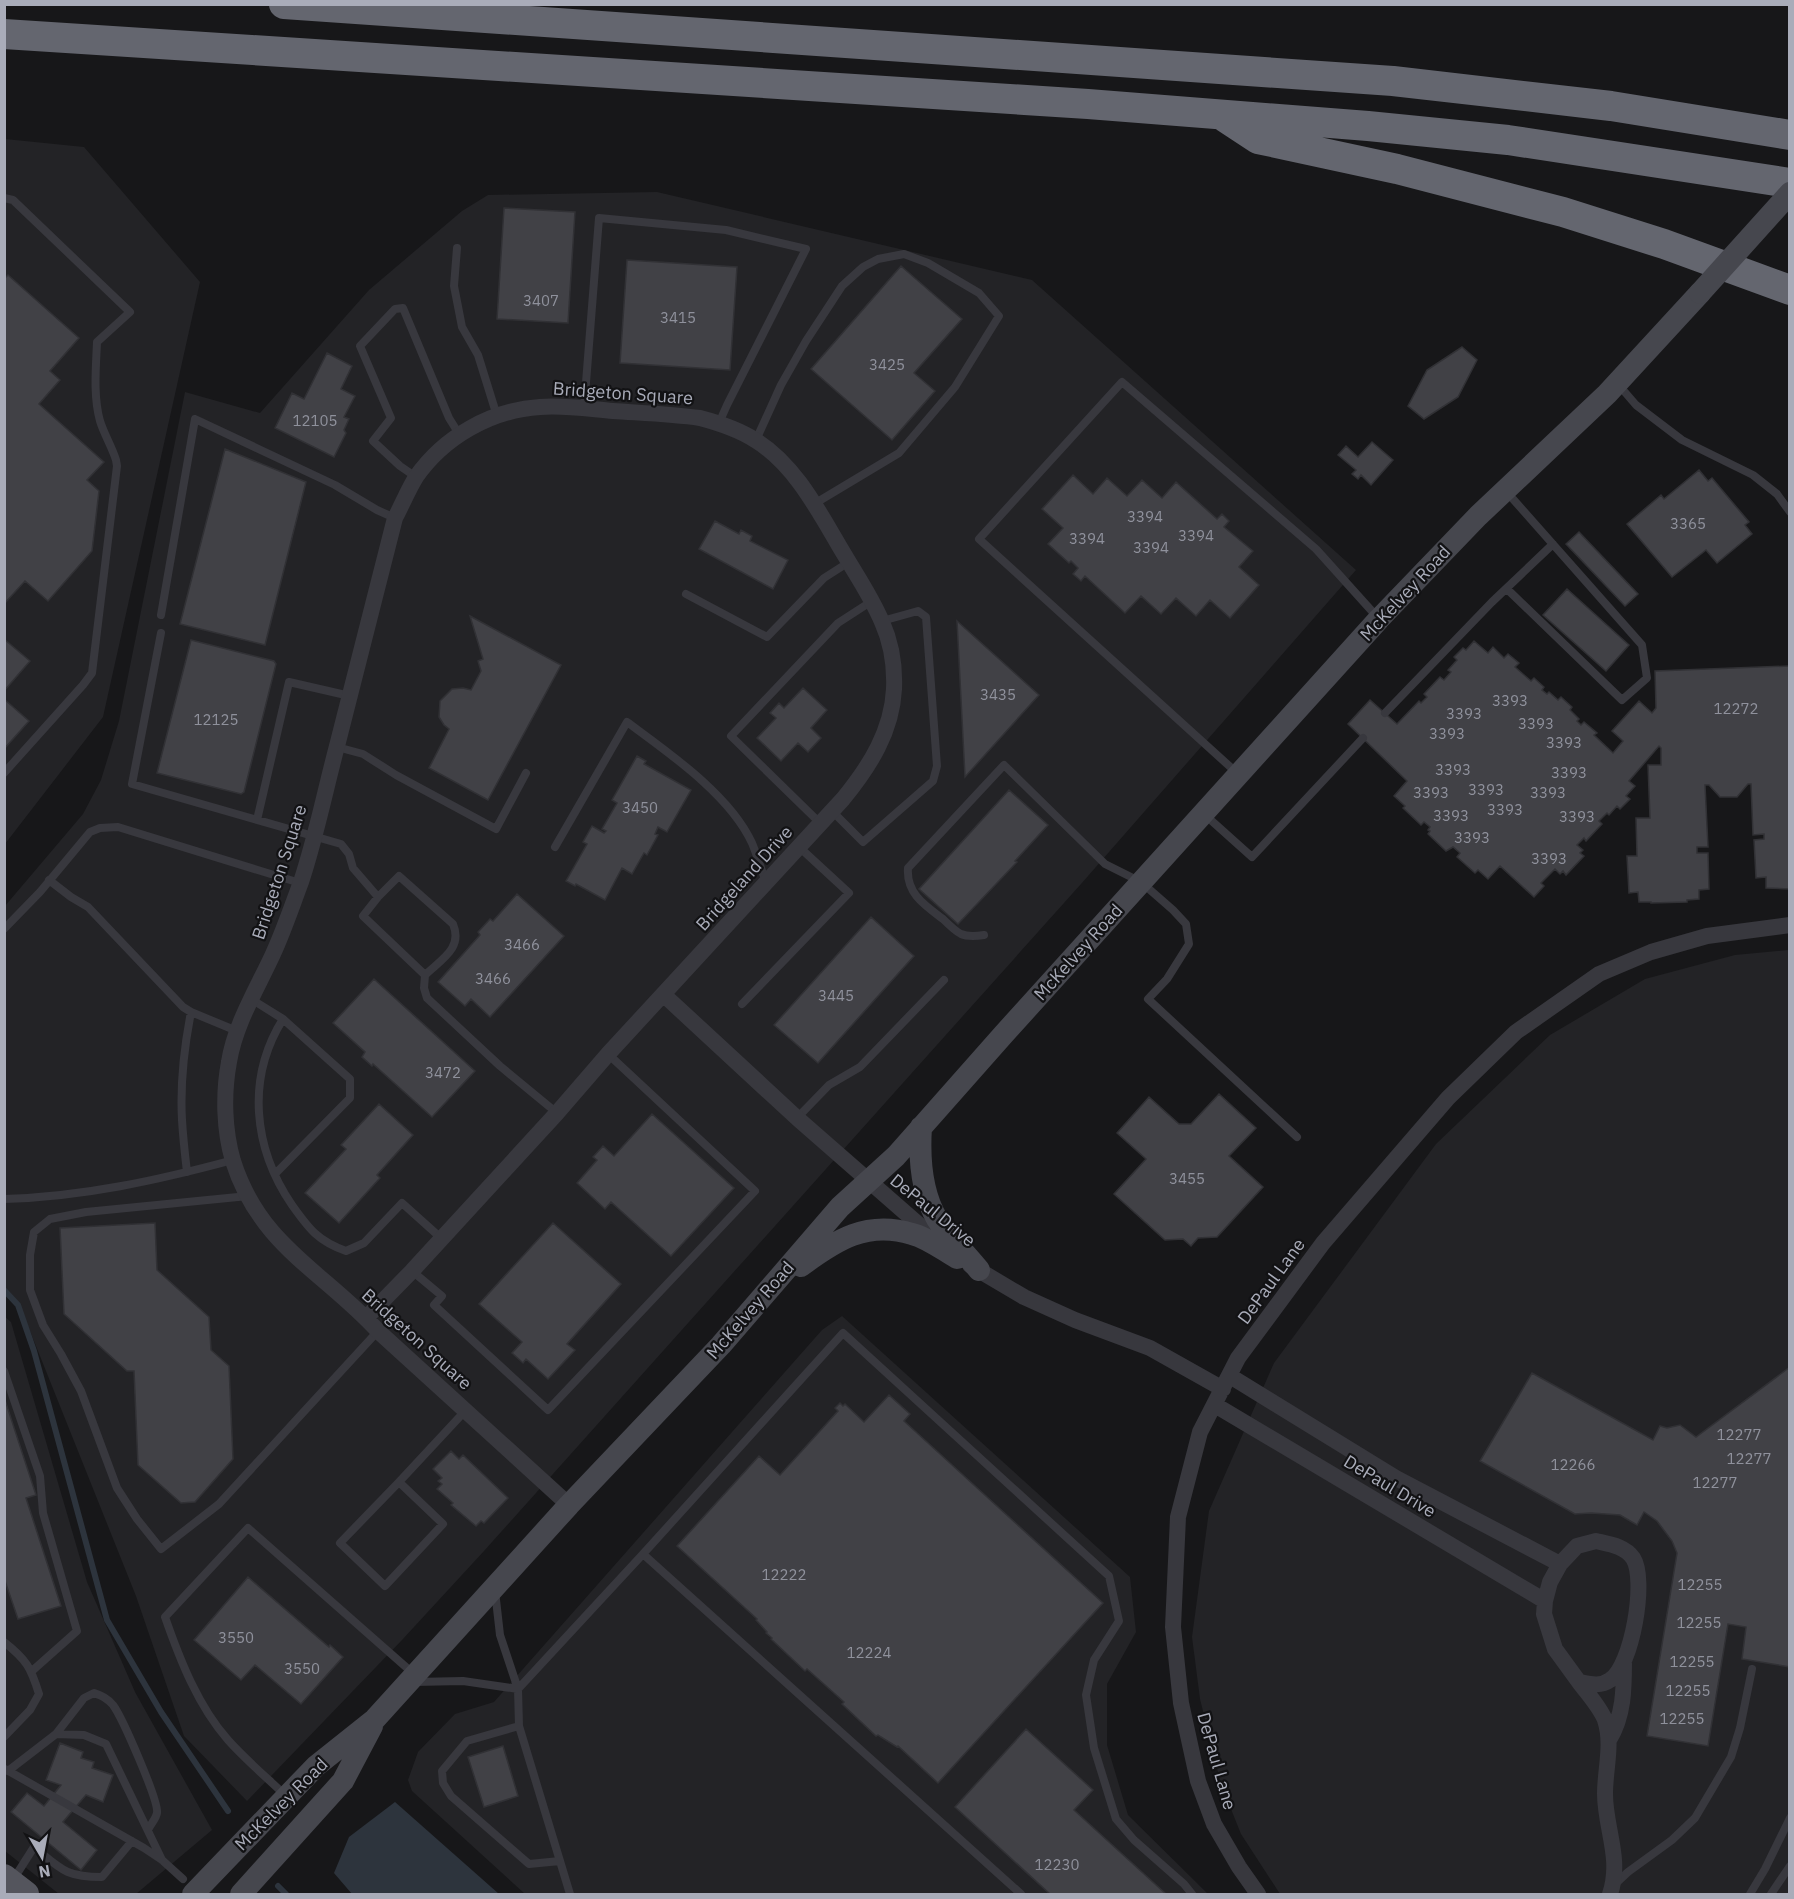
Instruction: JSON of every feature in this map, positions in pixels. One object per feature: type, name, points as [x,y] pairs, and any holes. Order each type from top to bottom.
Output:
[{"type":"highway","points":[[284,4],[1371,79],[1544,98],[1790,135]]},
{"type":"highway","points":[[4,34],[1088,104],[1368,126],[1508,140],[1790,183]]},
{"type":"highway","points":[[1220,114],[1258,139],[1396,169],[1563,212],[1664,244],[1790,290]]},
{"type":"highway","points":[[1714,122],[1790,125]]},
{"type":"street","name":"McKelvey Road","points":[[188,1887],[287,1797],[316,1766],[375,1719],[570,1505],[721,1345],[840,1208],[896,1156],[1379,619],[1505,490],[1651,348],[1790,193]]},
{"type":"street","name":"Bridgeton Square","points":[[570,1505],[366,1318],[276,1239],[248,1196],[233,1160],[228,1139],[226,1100],[229,1061],[237,1031],[282,932],[300,883],[395,518],[417,477],[438,452],[459,434],[498,416],[539,407],[688,416],[719,423]]},
{"type":"street","name":"Bridgeland Drive","points":[[366,1318],[412,1271],[832,811],[874,757],[888,723],[894,688],[892,653],[882,621],[872,601],[814,504],[784,465],[756,440],[719,423]]},
{"type":"street","name":"DePaul Lane","points":[[1258,1894],[1239,1868],[1214,1824],[1198,1781],[1180,1703],[1173,1627],[1178,1517],[1200,1432],[1238,1358],[1323,1243],[1448,1098],[1516,1032],[1599,974],[1651,952],[1707,936],[1790,926]]},
{"type":"street","name":"DePaul Drive","points":[[664,995],[868,1182],[957,1258],[1024,1297],[1075,1320],[1150,1348],[1226,1382],[1396,1478],[1560,1564]]},
{"type":"street","points":[[921,1127],[920,1152],[929,1199],[938,1219],[979,1270]]},
{"type":"street","points":[[766,1292],[828,1245],[856,1233],[889,1229],[914,1234],[957,1258]]},
{"type":"street","name":"DePaul Drive","points":[[1215,1405],[1545,1601]]},
{"type":"street","points":[[1579,1682],[1598,1685],[1612,1680],[1624,1661],[1635,1623],[1638,1593],[1637,1568],[1626,1551],[1612,1544],[1596,1541],[1577,1546],[1560,1564],[1550,1582],[1544,1614],[1555,1649],[1605,1718],[1609,1740],[1605,1796],[1614,1851],[1612,1890]]},
{"type":"street","points":[[1609,1740],[1617,1725],[1624,1688],[1624,1661]]},
{"type":"street","name":"McKelvey Road","points":[[241,1894],[343,1781],[375,1719]]},
{"type":"lane","points":[[4,198],[13,200],[130,312],[97,342],[98,410],[117,466],[92,673],[83,686],[4,773]]},
{"type":"lane","points":[[584,408],[598,218],[726,230],[806,249],[719,423]]},
{"type":"lane","points":[[457,248],[454,286],[462,327],[478,355],[498,416]]},
{"type":"lane","points":[[756,440],[781,385],[806,341],[842,286],[864,267],[878,259],[903,254],[928,264],[979,293],[999,316],[955,387],[899,453],[814,504]]},
{"type":"lane","points":[[417,477],[400,466],[373,441],[391,418],[360,346],[395,309],[402,308],[449,418],[459,434]]},
{"type":"lane","points":[[1238,775],[978,539],[1122,382],[1316,549],[1379,619]]},
{"type":"lane","points":[[1616,383],[1636,405],[1682,441],[1753,475],[1777,494],[1790,513]]},
{"type":"lane","points":[[161,615],[195,419],[335,485],[395,518]]},
{"type":"lane","points":[[1505,490],[1642,645],[1647,678],[1622,700],[1507,589]]},
{"type":"lane","points":[[1385,713],[1492,602],[1553,544]]},
{"type":"lane","points":[[686,594],[767,637],[824,578],[849,562]]},
{"type":"lane","points":[[820,824],[731,736],[838,623],[872,601]]},
{"type":"lane","points":[[832,811],[863,842],[933,782],[937,766],[926,616],[918,611],[882,621]]},
{"type":"lane","points":[[161,633],[132,784],[341,844],[349,854],[353,868],[378,897]]},
{"type":"lane","points":[[257,820],[289,682],[350,696]]},
{"type":"lane","points":[[555,847],[627,722],[685,764],[733,813],[751,842],[766,882]]},
{"type":"lane","points":[[1203,813],[1252,857],[1363,738]]},
{"type":"lane","points":[[337,747],[363,754],[396,775],[496,829],[526,773]]},
{"type":"lane","points":[[984,935],[961,934],[920,901],[910,889],[907,878],[908,868],[1004,765],[1105,864],[1141,882],[1186,924],[1189,944],[1167,979],[1148,999],[1297,1137]]},
{"type":"lane","points":[[4,929],[90,832],[100,828],[118,827],[300,883]]},
{"type":"lane","points":[[742,1004],[849,893],[798,846]]},
{"type":"lane","points":[[425,975],[363,916],[399,876],[453,924],[457,934],[455,946],[425,975],[424,988],[428,998],[500,1066],[557,1113]]},
{"type":"lane","points":[[49,880],[88,907],[183,1007],[237,1031]]},
{"type":"lane","points":[[797,1118],[829,1085],[860,1067],[944,980]]},
{"type":"lane","points":[[251,999],[283,1019],[350,1079],[350,1098],[275,1174]]},
{"type":"lane","points":[[187,1172],[182,1121],[182,1081],[184,1049],[191,1012]]},
{"type":"lane","points":[[283,1019],[266,1053],[259,1094],[260,1124],[266,1156],[283,1192],[305,1224],[327,1244],[346,1251],[364,1243],[402,1203],[441,1238]]},
{"type":"lane","points":[[412,1271],[442,1296],[434,1305],[548,1410],[755,1191],[608,1054]]},
{"type":"lane","points":[[4,1199],[43,1198],[187,1172],[233,1160]]},
{"type":"lane","points":[[248,1196],[86,1212],[50,1220],[34,1232],[30,1255],[30,1290],[43,1325],[81,1391],[117,1488],[161,1549],[219,1504],[378,1331]]},
{"type":"lane","points":[[518,1689],[843,1333],[1109,1576],[1119,1621],[1094,1660],[1086,1695],[1094,1748],[1116,1819],[1134,1840],[1184,1884],[1192,1894]]},
{"type":"lane","points":[[4,1371],[40,1476],[43,1513],[76,1631],[32,1671]]},
{"type":"lane","points":[[399,1482],[443,1524],[385,1586],[340,1543],[466,1410]]},
{"type":"lane","points":[[287,1797],[228,1740],[208,1714],[177,1654],[165,1617],[248,1528],[412,1679],[463,1681],[518,1689]]},
{"type":"lane","points":[[643,1554],[1021,1894]]},
{"type":"lane","points":[[494,1588],[500,1635],[518,1689],[519,1726],[570,1894]]},
{"type":"lane","points":[[4,1642],[20,1654],[32,1671],[39,1694],[30,1710],[4,1737]]},
{"type":"lane","points":[[1612,1890],[1628,1872],[1672,1840],[1695,1818],[1731,1757],[1740,1728],[1752,1669]]},
{"type":"lane","points":[[148,1830],[157,1814],[156,1802],[133,1745],[115,1708],[105,1697],[94,1693],[84,1698],[56,1734],[6,1770],[162,1860],[188,1887]]},
{"type":"lane","points":[[519,1726],[467,1741],[442,1771],[443,1783],[451,1796],[529,1864],[560,1861]]},
{"type":"lane","points":[[56,1734],[84,1735],[106,1744],[162,1860]]},
{"type":"lane","points":[[1750,1894],[1790,1818]]},
{"type":"lane","points":[[14,1885],[34,1847],[64,1871],[80,1877],[102,1877],[132,1842]]},
{"type":"lane","points":[[1771,1894],[1790,1866]]},
{"type":"shaded area","points":[[5,139],[84,147],[200,282],[103,717],[5,844]]},
{"type":"shaded area","points":[[657,192],[1032,280],[1356,570],[1081,884],[484,1551],[247,1801],[184,1736],[136,1596],[22,1311],[5,1288],[5,906],[83,814],[101,780],[119,721],[185,392],[260,413],[369,290],[462,211],[488,195]]},
{"type":"shaded area","points":[[1789,950],[1789,1894],[1280,1894],[1241,1834],[1221,1784],[1200,1699],[1192,1637],[1209,1511],[1274,1363],[1436,1144],[1550,1035],[1645,979],[1735,955]]},
{"type":"shaded area","points":[[4,1316],[11,1322],[87,1582],[135,1692],[212,1830],[136,1894],[59,1894],[5,1851]]},
{"type":"shaded area","points":[[842,1316],[1130,1577],[1136,1632],[1107,1684],[1107,1745],[1128,1815],[1208,1894],[525,1894],[412,1791],[408,1780],[418,1752],[455,1714],[494,1702],[822,1330]]},
{"type":"shaded area","points":[[395,1802],[499,1894],[352,1894],[334,1873],[349,1837]]},
{"type":"building","points":[[504,208],[575,212],[568,323],[497,319]]},
{"type":"building","points":[[627,260],[737,267],[730,370],[620,363]]},
{"type":"building","points":[[901,266],[962,319],[914,373],[935,391],[892,440],[811,369]]},
{"type":"building","points":[[8,275],[79,338],[50,371],[60,380],[39,404],[104,462],[87,480],[99,491],[92,551],[48,601],[25,581],[4,604],[4,279]]},
{"type":"building","points":[[1462,347],[1477,360],[1458,397],[1424,419],[1408,406],[1427,370]]},
{"type":"building","points":[[327,353],[352,366],[341,389],[355,396],[344,417],[349,419],[344,430],[346,433],[334,457],[275,428],[292,393],[304,399]]},
{"type":"building","points":[[1372,442],[1393,460],[1371,485],[1361,475],[1358,479],[1352,474],[1356,470],[1338,455],[1346,446],[1358,457]]},
{"type":"building","points":[[225,449],[306,482],[265,645],[180,624]]},
{"type":"building","points":[[1699,470],[1708,481],[1712,478],[1749,522],[1745,525],[1752,534],[1717,563],[1706,550],[1672,577],[1627,524],[1661,495],[1664,499]]},
{"type":"building","points":[[1073,475],[1093,494],[1107,478],[1127,496],[1142,480],[1162,498],[1176,482],[1217,519],[1222,514],[1229,521],[1224,527],[1253,551],[1239,567],[1259,585],[1230,618],[1210,600],[1196,616],[1176,598],[1161,614],[1141,596],[1125,613],[1085,576],[1081,581],[1073,574],[1078,568],[1048,544],[1063,528],[1042,509]]},
{"type":"building","points":[[715,521],[739,534],[741,530],[752,536],[750,541],[788,560],[773,589],[699,549]]},
{"type":"building","points":[[1579,532],[1638,594],[1625,606],[1566,544]]},
{"type":"building","points":[[1567,589],[1629,645],[1606,671],[1543,615]]},
{"type":"building","points":[[470,616],[561,665],[488,800],[429,768],[449,729],[439,717],[440,701],[452,689],[471,690],[481,671],[478,661],[483,659]]},
{"type":"building","points":[[957,621],[1039,695],[965,777]]},
{"type":"building","points":[[4,639],[30,661],[4,691]]},
{"type":"building","points":[[191,640],[274,661],[276,664],[244,792],[241,794],[157,773]]},
{"type":"building","points":[[1474,641],[1488,653],[1493,647],[1504,658],[1508,654],[1519,663],[1515,667],[1531,681],[1534,678],[1544,687],[1542,690],[1547,694],[1549,692],[1558,700],[1561,697],[1572,707],[1570,710],[1579,719],[1577,721],[1581,725],[1584,722],[1597,733],[1594,735],[1613,753],[1623,741],[1612,731],[1639,701],[1652,713],[1656,708],[1655,671],[1790,666],[1790,889],[1766,888],[1766,877],[1756,878],[1754,840],[1764,839],[1764,834],[1753,835],[1751,784],[1748,784],[1737,797],[1720,797],[1709,785],[1705,785],[1708,847],[1697,847],[1697,853],[1708,853],[1709,889],[1699,890],[1699,899],[1687,900],[1687,902],[1639,902],[1638,892],[1629,893],[1627,856],[1637,856],[1636,818],[1650,818],[1648,765],[1661,765],[1659,746],[1629,781],[1635,786],[1626,796],[1630,799],[1620,809],[1617,806],[1609,815],[1607,813],[1599,821],[1602,824],[1586,841],[1584,838],[1577,845],[1583,850],[1580,853],[1584,856],[1566,875],[1563,871],[1560,874],[1555,869],[1541,883],[1544,886],[1534,897],[1500,866],[1488,879],[1478,870],[1475,873],[1457,857],[1460,853],[1453,847],[1446,851],[1428,834],[1430,827],[1424,822],[1421,825],[1394,796],[1407,781],[1348,724],[1370,700],[1397,724],[1419,701],[1421,703],[1427,697],[1424,694],[1440,677],[1444,680],[1451,672],[1448,670],[1457,660],[1454,657],[1463,648],[1466,650]]},
{"type":"building","points":[[803,688],[827,710],[811,728],[821,738],[808,752],[798,743],[781,761],[757,738],[776,718],[770,713],[779,703],[784,708]]},
{"type":"building","points":[[4,699],[29,721],[4,749]]},
{"type":"building","points":[[637,756],[646,761],[644,764],[691,790],[667,832],[658,827],[655,834],[658,835],[647,855],[644,853],[632,874],[622,868],[605,900],[566,881],[587,844],[583,842],[592,826],[604,833],[606,831],[602,829],[617,803],[612,800]]},
{"type":"building","points":[[1009,790],[1048,825],[1015,861],[1017,862],[958,924],[919,889]]},
{"type":"building","points":[[517,894],[564,936],[490,1017],[471,999],[465,1006],[438,982],[480,935],[478,932],[490,919],[493,921]]},
{"type":"building","points":[[871,917],[914,956],[818,1063],[774,1025]]},
{"type":"building","points":[[374,979],[475,1071],[432,1117],[373,1064],[372,1066],[362,1057],[365,1052],[333,1023]]},
{"type":"building","points":[[1219,1094],[1256,1128],[1229,1156],[1263,1187],[1217,1237],[1198,1238],[1191,1246],[1183,1239],[1165,1240],[1114,1194],[1146,1159],[1117,1133],[1149,1097],[1179,1124],[1191,1124]]},
{"type":"building","points":[[379,1104],[413,1135],[377,1175],[380,1178],[339,1223],[305,1193],[346,1149],[341,1145]]},
{"type":"building","points":[[652,1114],[734,1188],[671,1256],[611,1202],[605,1209],[577,1183],[597,1160],[593,1157],[603,1146],[614,1156]]},
{"type":"building","points":[[155,1223],[157,1270],[209,1317],[211,1350],[229,1366],[233,1459],[195,1502],[181,1503],[138,1465],[134,1371],[127,1371],[64,1314],[60,1228]]},
{"type":"building","points":[[553,1223],[621,1284],[567,1344],[575,1350],[548,1379],[526,1359],[523,1363],[512,1353],[522,1342],[479,1304]]},
{"type":"building","points":[[1790,1367],[1790,1667],[1742,1659],[1746,1627],[1728,1624],[1708,1746],[1647,1736],[1677,1553],[1672,1541],[1657,1521],[1644,1512],[1637,1525],[1620,1515],[1575,1514],[1480,1461],[1532,1373],[1653,1440],[1660,1426],[1667,1428],[1680,1425],[1696,1437]]},
{"type":"building","points":[[889,1395],[910,1414],[904,1421],[1103,1603],[938,1783],[898,1746],[876,1736],[842,1704],[844,1702],[807,1669],[805,1671],[771,1639],[757,1619],[677,1546],[759,1456],[780,1475],[838,1411],[835,1408],[840,1403],[843,1406],[845,1404],[864,1422]]},
{"type":"building","points":[[4,1397],[36,1495],[26,1498],[61,1606],[18,1619],[4,1578]]},
{"type":"building","points":[[451,1451],[459,1459],[463,1455],[508,1498],[484,1523],[481,1521],[476,1526],[451,1505],[453,1503],[437,1489],[442,1484],[438,1481],[442,1478],[433,1469]]},
{"type":"building","points":[[248,1577],[343,1657],[301,1704],[255,1665],[241,1680],[194,1640]]},
{"type":"building","points":[[1026,1729],[1093,1790],[1074,1810],[1166,1894],[1050,1894],[955,1807]]},
{"type":"building","points":[[60,1743],[83,1752],[81,1758],[94,1762],[92,1768],[113,1775],[103,1802],[86,1795],[63,1822],[97,1850],[81,1870],[11,1812],[27,1793],[44,1806],[61,1785],[46,1780]]},
{"type":"building","points":[[503,1746],[518,1796],[484,1807],[468,1757]]},
{"type":"waterway","points":[[4,1290],[18,1305],[34,1351],[107,1620],[161,1712],[228,1811]]},
{"type":"waterway","points":[[278,1886],[286,1894]]}]
